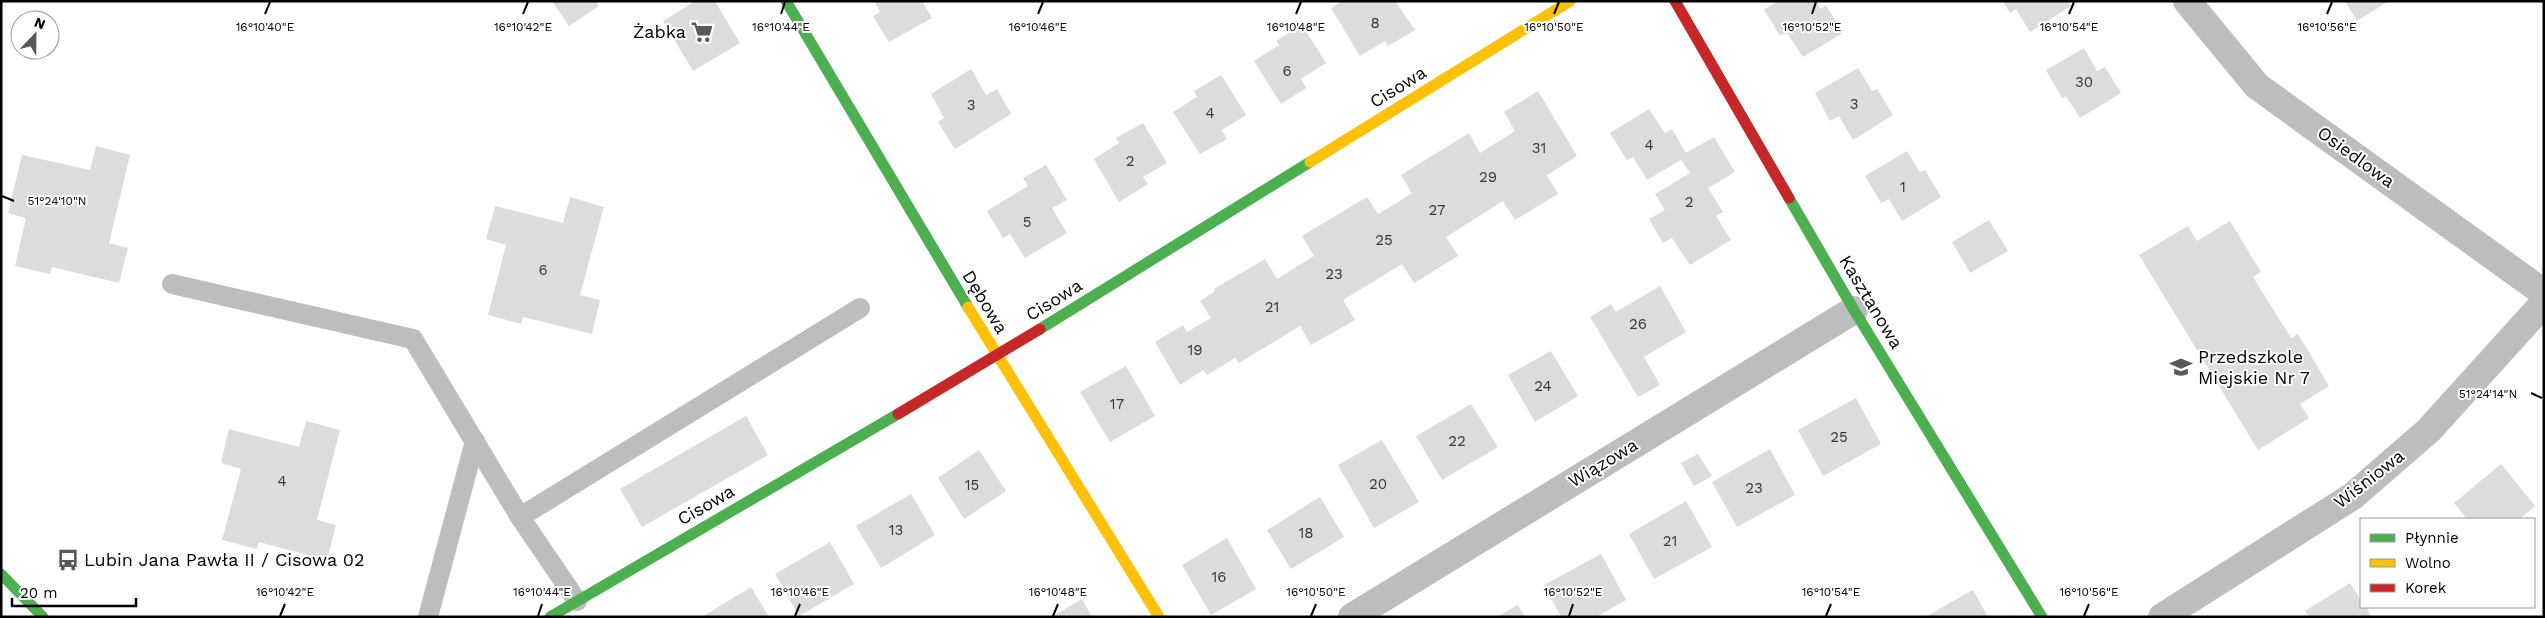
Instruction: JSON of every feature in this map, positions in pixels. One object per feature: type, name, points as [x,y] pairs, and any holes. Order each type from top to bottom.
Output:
[{"type":"street","name":"Dębowa","points":[[786,1],[997,356],[1159,617]]},
{"type":"street","name":"Cisowa","points":[[550,617],[997,356],[1570,1]]},
{"type":"street","name":"Kasztanowa","points":[[1675,1],[1854,310],[2042,617]]},
{"type":"street","name":"Osiedlowa","points":[[2187,1],[2257,86],[2544,293]]},
{"type":"street","name":"Wiśniowa","points":[[2162,617],[2353,496],[2429,430],[2544,303]]},
{"type":"street","name":"Wiązowa","points":[[1352,617],[1854,310]]},
{"type":"street","points":[[1,574],[44,617]]},
{"type":"lane","points":[[172,284],[413,339],[520,517],[577,600]]},
{"type":"lane","points":[[520,517],[860,308]]},
{"type":"lane","points":[[428,617],[475,441]]},
{"type":"building","points":[[552,1],[596,1],[599,6],[569,26]]},
{"type":"building","name":"Żabka","points":[[695,1],[715,1],[740,43],[693,71],[663,21]]},
{"type":"building","points":[[874,1],[922,1],[932,18],[889,42],[873,16],[880,12]]},
{"type":"building","points":[[1343,1],[1395,1],[1415,30],[1388,46],[1385,41],[1360,56],[1331,8]]},
{"type":"building","points":[[1778,1],[1816,1],[1820,9],[1826,5],[1843,33],[1803,57],[1787,33],[1780,36],[1764,10]]},
{"type":"building","points":[[2003,1],[2068,1],[2071,6],[2030,32],[2016,9],[2010,13]]},
{"type":"building","points":[[2345,1],[2389,1],[2357,21]]},
{"type":"building","points":[[1302,25],[1326,63],[1301,79],[1306,88],[1281,104],[1254,61],[1279,45],[1276,41]]},
{"type":"building","points":[[2084,48],[2097,71],[2105,67],[2121,93],[2080,118],[2066,96],[2062,98],[2046,70]]},
{"type":"building","points":[[1858,68],[1872,91],[1877,89],[1893,115],[1853,140],[1839,116],[1830,121],[1815,93]]},
{"type":"building","points":[[971,69],[986,95],[997,89],[1011,114],[955,149],[938,122],[944,118],[931,94]]},
{"type":"building","points":[[1221,75],[1246,115],[1222,130],[1227,139],[1200,154],[1173,112],[1197,97],[1194,91]]},
{"type":"building","points":[[1538,91],[1577,156],[1547,175],[1558,194],[1515,220],[1503,201],[1446,237],[1458,256],[1414,283],[1402,264],[1343,300],[1355,320],[1311,345],[1300,326],[1239,363],[1235,358],[1207,375],[1203,370],[1180,385],[1155,342],[1183,325],[1187,332],[1211,318],[1200,301],[1215,291],[1214,289],[1265,259],[1277,279],[1314,256],[1302,236],[1367,197],[1378,214],[1397,203],[1412,193],[1401,175],[1469,133],[1480,153],[1515,131],[1504,112]]},
{"type":"building","points":[[1649,109],[1665,133],[1672,129],[1686,153],[1714,137],[1735,172],[1708,188],[1723,212],[1716,216],[1731,240],[1690,265],[1672,238],[1663,243],[1649,219],[1665,210],[1655,194],[1690,173],[1681,160],[1647,180],[1633,157],[1627,160],[1610,133]]},
{"type":"building","points":[[1143,123],[1167,163],[1143,177],[1148,184],[1119,202],[1094,159],[1119,143],[1116,138]]},
{"type":"building","points":[[96,146],[130,155],[109,243],[128,248],[119,283],[52,267],[50,274],[15,266],[26,218],[8,213],[22,155],[90,170]]},
{"type":"building","points":[[1907,151],[1920,172],[1925,170],[1941,197],[1902,221],[1889,199],[1881,203],[1865,176]]},
{"type":"building","points":[[1046,165],[1067,200],[1052,208],[1067,233],[1025,258],[1010,234],[1003,238],[987,211],[1028,186],[1023,178]]},
{"type":"building","points":[[570,197],[604,207],[580,295],[600,300],[592,334],[523,317],[521,324],[488,315],[506,245],[486,239],[495,206],[563,223]]},
{"type":"building","points":[[1989,220],[2008,251],[1970,273],[1952,242]]},
{"type":"building","points":[[2230,221],[2261,272],[2253,277],[2291,338],[2298,334],[2329,386],[2300,404],[2309,418],[2258,450],[2139,255],[2188,226],[2197,241]]},
{"type":"building","points":[[1660,286],[1686,332],[1644,357],[1660,385],[1638,397],[1590,317],[1611,304],[1616,312]]},
{"type":"building","points":[[1551,351],[1578,396],[1535,422],[1508,375]]},
{"type":"building","points":[[1126,366],[1155,416],[1110,442],[1080,392]]},
{"type":"building","points":[[1856,398],[1881,444],[1823,476],[1798,430]]},
{"type":"building","points":[[1471,404],[1498,447],[1442,480],[1416,436]]},
{"type":"building","points":[[746,416],[768,455],[642,527],[620,489]]},
{"type":"building","points":[[306,421],[340,430],[317,520],[336,525],[327,560],[259,542],[257,549],[222,540],[241,469],[221,463],[229,429],[299,447]]},
{"type":"building","points":[[1382,440],[1419,502],[1374,528],[1338,465]]},
{"type":"building","points":[[1770,449],[1795,495],[1737,527],[1712,482]]},
{"type":"building","points":[[979,450],[1006,491],[964,519],[938,478]]},
{"type":"building","points":[[1698,454],[1712,476],[1694,486],[1681,463]]},
{"type":"building","points":[[2501,464],[2535,506],[2521,518],[2466,518],[2454,503]]},
{"type":"building","points":[[911,494],[935,535],[881,568],[856,526]]},
{"type":"building","points":[[1320,497],[1344,537],[1291,569],[1267,530]]},
{"type":"building","points":[[1686,501],[1712,547],[1654,579],[1629,534]]},
{"type":"building","points":[[1227,538],[1256,589],[1211,615],[1182,565]]},
{"type":"building","points":[[830,542],[854,584],[799,616],[775,574]]},
{"type":"building","points":[[1601,554],[1626,600],[1596,617],[1561,617],[1544,585]]},
{"type":"building","points":[[2350,583],[2360,598],[2360,608],[2367,608],[2372,617],[2309,617],[2305,611]]},
{"type":"building","points":[[751,587],[769,617],[702,617]]},
{"type":"building","points":[[1973,590],[1988,617],[1925,617]]},
{"type":"building","points":[[1082,599],[1092,617],[1051,617]]},
{"type":"building","points":[[1518,605],[1525,617],[1496,617]]},
{"type":"traffic: fast","points":[[786,1],[968,307]]},
{"type":"traffic: fast","points":[[1040,329],[1310,162]]},
{"type":"traffic: fast","points":[[1789,198],[1854,310],[2042,617]]},
{"type":"traffic: fast","points":[[550,617],[898,414]]},
{"type":"traffic: fast","points":[[1,574],[43,617]]},
{"type":"traffic: slow","points":[[1310,162],[1570,1]]},
{"type":"traffic: slow","points":[[968,307],[1159,617]]},
{"type":"traffic: jam","points":[[1675,1],[1789,198]]},
{"type":"traffic: jam","points":[[898,414],[1040,329]]},
{"type":"place","name":"Żabka","points":[[702,32]]},
{"type":"place","name":"Przedszkole Miejskie Nr 7","points":[[2181,367]]},
{"type":"place","name":"Lubin Jana Pawła II / Cisowa 02","points":[[68,560]]}]
